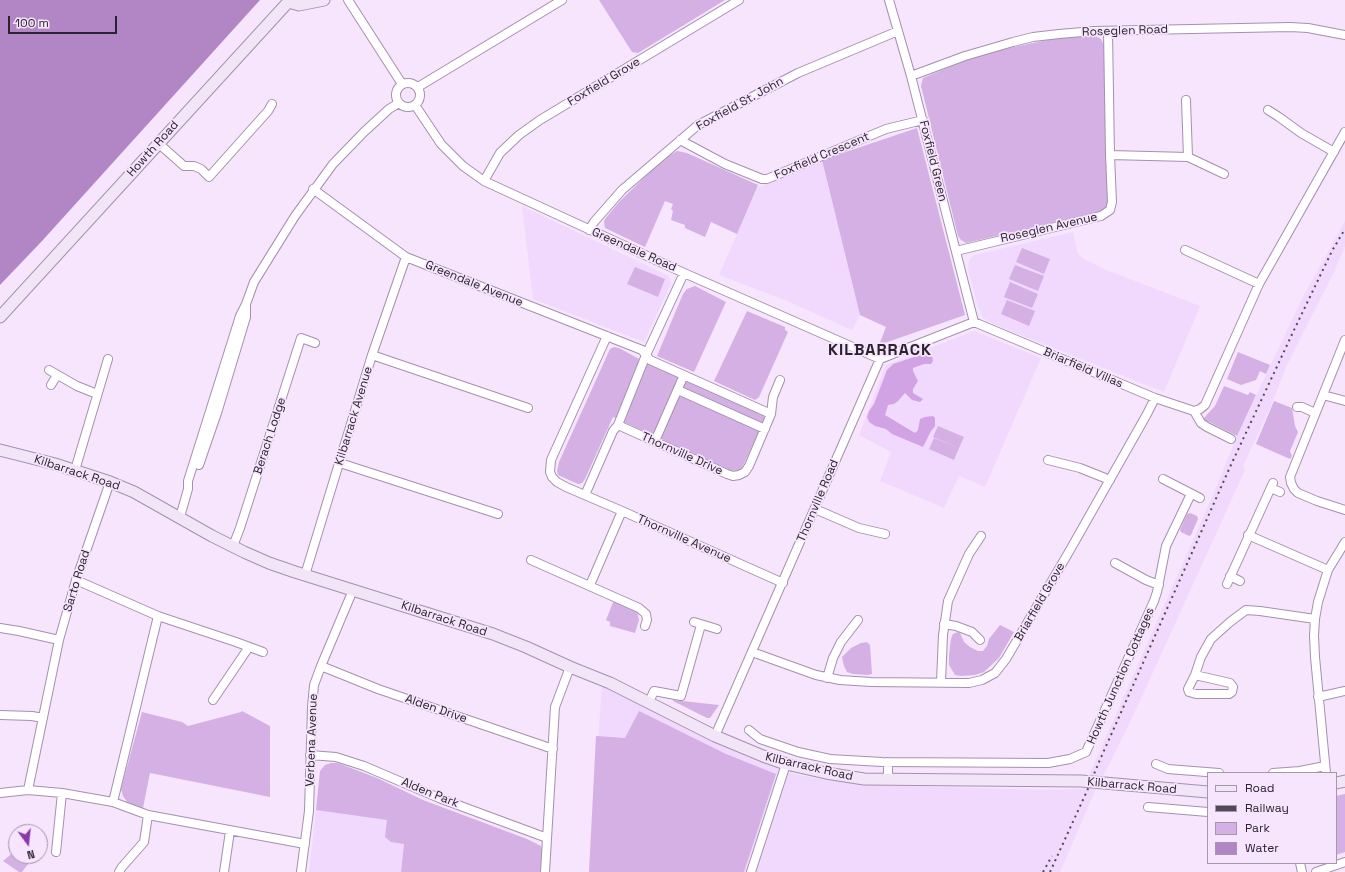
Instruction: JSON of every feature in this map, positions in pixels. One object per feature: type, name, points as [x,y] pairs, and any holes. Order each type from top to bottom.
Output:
[{"type":"main road","name":"Howth Road","points":[[0,317],[289,1],[299,5],[308,4],[318,0]]},
{"type":"main road","name":"Kilbarrack Road","points":[[0,450],[75,470],[110,482],[134,492],[233,546],[269,562],[305,575],[493,634],[526,647],[610,683],[715,736],[762,756],[786,764],[826,773],[864,779],[1081,781],[1207,792]]},
{"type":"street","points":[[348,0],[402,84]]},
{"type":"street","points":[[418,87],[562,0]]},
{"type":"street","name":"Foxfield Grove","points":[[484,181],[500,153],[519,135],[540,120],[739,0]]},
{"type":"street","name":"Foxfield Green","points":[[889,0],[923,120],[974,322]]},
{"type":"street","name":"Roseglen Road","points":[[911,76],[965,56],[1033,37],[1059,34],[1108,31],[1290,27],[1308,28],[1345,35]]},
{"type":"street","name":"Foxfield St. John","points":[[589,230],[594,222],[622,190],[698,125],[798,73],[898,31]]},
{"type":"street","name":"Roseglen Avenue","points":[[956,251],[1101,216],[1110,210],[1112,202],[1108,31]]},
{"type":"street","points":[[410,82],[418,87],[420,98],[415,105],[406,107],[399,103],[396,98],[396,92],[402,84],[410,82]]},
{"type":"street","points":[[1186,100],[1188,157]]},
{"type":"street","points":[[180,517],[188,489],[188,481],[240,316],[254,282],[313,189],[333,164],[364,132],[389,109],[399,103]]},
{"type":"street","points":[[158,143],[184,166],[194,166],[202,169],[209,176],[268,111],[272,104]]},
{"type":"street","name":"Greendale Road","points":[[415,105],[442,144],[463,166],[484,181],[684,273],[880,359]]},
{"type":"street","points":[[1268,110],[1301,133],[1334,152]]},
{"type":"street","name":"Foxfield Crescent","points":[[680,140],[724,164],[762,179],[767,179],[886,129],[923,120]]},
{"type":"street","points":[[1231,439],[1201,423],[1194,411],[1205,405],[1259,284],[1345,132]]},
{"type":"street","points":[[1110,155],[1188,157],[1224,174]]},
{"type":"street","name":"Greendale Avenue","points":[[313,189],[406,257],[642,350],[650,360],[772,414]]},
{"type":"street","points":[[1185,250],[1259,284]]},
{"type":"street","name":"Kilbarrack Avenue","points":[[305,575],[372,355],[406,257]]},
{"type":"street","points":[[585,495],[618,425],[646,356],[684,273]]},
{"type":"street","points":[[880,359],[974,322]]},
{"type":"street","name":"Briarfield Villas","points":[[974,322],[1155,398],[1194,411]]},
{"type":"street","name":"Thornville Avenue","points":[[607,336],[551,460],[549,468],[552,477],[557,482],[585,495],[783,583]]},
{"type":"street","name":"Berach Lodge","points":[[233,546],[301,338],[315,343]]},
{"type":"street","points":[[1345,340],[1290,477],[1291,483],[1298,493],[1317,502],[1345,510]]},
{"type":"street","points":[[372,355],[528,408]]},
{"type":"street","points":[[75,470],[108,359]]},
{"type":"street","name":"Thornville Road","points":[[715,736],[816,509],[880,359]]},
{"type":"street","points":[[49,370],[77,386],[97,394]]},
{"type":"street","points":[[51,385],[58,375]]},
{"type":"street","points":[[655,441],[684,375]]},
{"type":"street","name":"Thornville Drive","points":[[618,425],[727,474],[733,476],[739,475],[745,472],[749,466],[772,414],[773,397],[780,380]]},
{"type":"street","points":[[678,390],[765,429]]},
{"type":"street","points":[[1323,395],[1345,401]]},
{"type":"street","name":"Briarfield Grove","points":[[752,652],[827,678],[870,682],[969,683],[982,680],[996,673],[1014,646],[1110,480],[1155,398]]},
{"type":"street","points":[[1297,407],[1302,407],[1316,413]]},
{"type":"street","points":[[1048,460],[1080,468],[1110,480]]},
{"type":"street","points":[[340,463],[498,514]]},
{"type":"street","points":[[1163,479],[1200,498]]},
{"type":"street","name":"Sarto Road","points":[[28,790],[59,640],[76,580],[110,482]]},
{"type":"street","points":[[1240,580],[1228,580],[1272,485],[1280,492]]},
{"type":"street","points":[[1115,563],[1146,580],[1159,585],[1166,546],[1191,494]]},
{"type":"street","points":[[816,509],[859,528],[885,534]]},
{"type":"street","points":[[590,585],[622,511]]},
{"type":"street","points":[[1248,535],[1328,570]]},
{"type":"street","points":[[941,682],[944,624],[948,601],[969,554],[981,536]]},
{"type":"street","points":[[1286,772],[1325,770],[1318,697],[1314,636],[1315,619],[1318,602],[1328,570],[1345,542]]},
{"type":"street","points":[[531,560],[639,608],[646,614],[647,620],[645,626]]},
{"type":"street","points":[[76,580],[158,616],[263,652]]},
{"type":"street","name":"Howth Junction Cottages","points":[[1048,762],[1070,759],[1086,752],[1154,601],[1159,585]]},
{"type":"street","name":"Verbena Avenue","points":[[301,872],[309,811],[310,755],[314,685],[353,590]]},
{"type":"street","points":[[1195,675],[1230,683],[1233,687],[1232,692],[1229,694],[1209,694],[1189,692],[1188,688],[1195,675],[1203,653],[1211,639],[1246,610],[1315,619]]},
{"type":"street","points":[[113,802],[158,616]]},
{"type":"street","points":[[827,678],[840,642],[858,620]]},
{"type":"street","points":[[649,702],[654,691],[681,696],[698,624],[717,629]]},
{"type":"street","points":[[944,624],[956,626],[972,632],[980,640]]},
{"type":"street","points":[[0,628],[59,640]]},
{"type":"street","points":[[213,700],[249,647]]},
{"type":"street","name":"Alden Drive","points":[[321,666],[378,689],[553,749]]},
{"type":"street","points":[[545,872],[555,707],[570,667]]},
{"type":"street","points":[[1318,697],[1345,691]]},
{"type":"street","points":[[0,715],[32,716],[43,718]]},
{"type":"street","name":"Kilbarrack Road","points":[[749,730],[760,740],[798,752],[830,759],[888,762],[1048,762]]},
{"type":"street","name":"Alden Park","points":[[310,755],[336,757],[364,766],[439,798],[547,838]]},
{"type":"street","points":[[888,762],[888,780]]},
{"type":"street","points":[[751,872],[786,764]]},
{"type":"street","name":"Kilbarrack Road","points":[[1156,764],[1168,769],[1207,772]]},
{"type":"street","points":[[0,793],[28,790],[62,793],[113,802],[148,815],[305,844]]},
{"type":"street","points":[[56,852],[62,793]]},
{"type":"street","points":[[1148,807],[1207,812]]},
{"type":"street","points":[[119,872],[144,842],[148,815]]},
{"type":"street","points":[[224,872],[230,831]]},
{"type":"street","points":[[1316,872],[1345,862]]},
{"type":"shaded area","points":[[822,160],[860,315],[852,330],[787,301],[719,275],[757,188]]},
{"type":"shaded area","points":[[522,206],[669,276],[671,284],[644,342],[533,299]]},
{"type":"shaded area","points":[[1345,221],[1345,246],[1335,270],[1287,365],[1271,406],[1243,466],[1245,470],[1139,703],[1096,789],[1060,872],[589,872],[602,684],[698,735],[750,758],[794,774],[828,780],[877,785],[1044,790],[1083,789],[1213,495],[1237,436],[1303,297]]},
{"type":"shaded area","points":[[1073,232],[1078,254],[1084,259],[1104,269],[1200,306],[1164,392],[993,324],[983,318],[978,307],[968,270],[969,260],[974,255]]},
{"type":"shaded area","points":[[974,331],[1041,358],[985,487],[959,476],[944,508],[880,481],[891,452],[859,435],[886,365]]},
{"type":"shaded area","points":[[929,352],[932,355],[933,361],[931,364],[924,364],[913,368],[918,381],[913,389],[913,393],[923,399],[920,402],[912,400],[905,393],[894,404],[888,405],[885,415],[915,433],[918,430],[920,419],[933,416],[935,418],[935,426],[923,447],[892,434],[886,429],[875,426],[869,422],[867,417],[874,404],[887,370],[893,364]]},
{"type":"shaded area","points":[[316,810],[387,819],[391,842],[404,843],[401,872],[309,872]]},
{"type":"green space","points":[[599,0],[725,0],[638,53],[632,52]]},
{"type":"green space","points":[[1093,35],[1101,39],[1104,45],[1108,201],[1106,208],[1102,211],[966,243],[961,240],[958,236],[921,86],[923,78],[968,59],[1009,48],[1057,38]]},
{"type":"green space","points":[[917,128],[965,315],[879,345],[886,327],[860,315],[822,160]]},
{"type":"green space","points":[[677,151],[687,153],[758,185],[737,234],[711,222],[705,237],[685,228],[685,225],[671,220],[673,211],[671,209],[673,204],[665,201],[645,247],[605,228],[605,219],[619,202],[653,169]]},
{"type":"green space","points":[[1022,248],[1050,259],[1044,274],[1016,262]]},
{"type":"green space","points":[[1015,265],[1044,276],[1038,291],[1009,279]]},
{"type":"green space","points":[[635,267],[665,279],[658,297],[627,284]]},
{"type":"green space","points":[[1010,282],[1038,294],[1032,308],[1004,297]]},
{"type":"green space","points":[[695,286],[726,302],[694,372],[657,356],[683,294],[687,289]]},
{"type":"green space","points":[[1007,300],[1035,311],[1029,326],[1001,314]]},
{"type":"green space","points":[[747,311],[785,327],[785,330],[788,332],[759,397],[755,400],[714,381]]},
{"type":"green space","points":[[614,347],[619,348],[652,366],[764,415],[765,418],[742,468],[738,471],[729,470],[613,417],[582,483],[578,484],[558,475],[557,471],[559,462],[610,349]]},
{"type":"green space","points":[[1238,352],[1270,365],[1266,374],[1260,371],[1256,380],[1241,385],[1227,379]]},
{"type":"green space","points":[[1224,386],[1248,395],[1250,392],[1256,395],[1237,436],[1203,419],[1215,406]]},
{"type":"green space","points":[[1274,401],[1292,408],[1295,426],[1298,432],[1290,451],[1292,456],[1290,459],[1256,444]]},
{"type":"green space","points":[[938,426],[964,437],[959,448],[933,437]]},
{"type":"green space","points":[[934,438],[959,448],[954,460],[929,449]]},
{"type":"green space","points":[[1190,513],[1197,516],[1198,519],[1191,535],[1189,536],[1180,530],[1187,514]]},
{"type":"green space","points":[[614,600],[637,611],[639,620],[635,633],[610,626],[610,622],[606,620]]},
{"type":"green space","points":[[1000,625],[1014,632],[999,658],[984,672],[975,675],[955,675],[949,665],[951,639],[953,634],[958,632],[960,633],[964,642],[970,647],[978,651],[983,651],[987,646],[989,639]]},
{"type":"green space","points":[[867,642],[870,645],[872,674],[853,674],[847,672],[842,657],[851,648]]},
{"type":"green space","points":[[673,700],[719,705],[710,718],[707,718]]},
{"type":"green space","points":[[242,711],[270,726],[270,797],[150,773],[143,808],[128,803],[123,796],[121,789],[142,712],[182,722],[188,726]]},
{"type":"green space","points":[[639,711],[726,754],[776,774],[744,872],[589,872],[596,736],[625,738]]},
{"type":"green space","points":[[338,763],[377,778],[423,800],[527,839],[541,846],[543,851],[541,872],[401,872],[404,844],[391,842],[385,837],[387,820],[316,810],[320,771],[325,765]]},
{"type":"green space","points":[[1345,794],[1345,852],[1337,855],[1337,796]]},
{"type":"green space","points":[[8,857],[8,864],[28,864],[22,872],[19,872],[3,861]]},
{"type":"water","points":[[0,0],[260,0],[42,241],[0,285]]},
{"type":"railway","points":[[1050,872],[1230,467],[1332,251],[1345,229]]},
{"type":"railway","points":[[1043,872],[1052,856]]},
{"type":"district","name":"KILBARRACK","points":[[880,351]]}]
